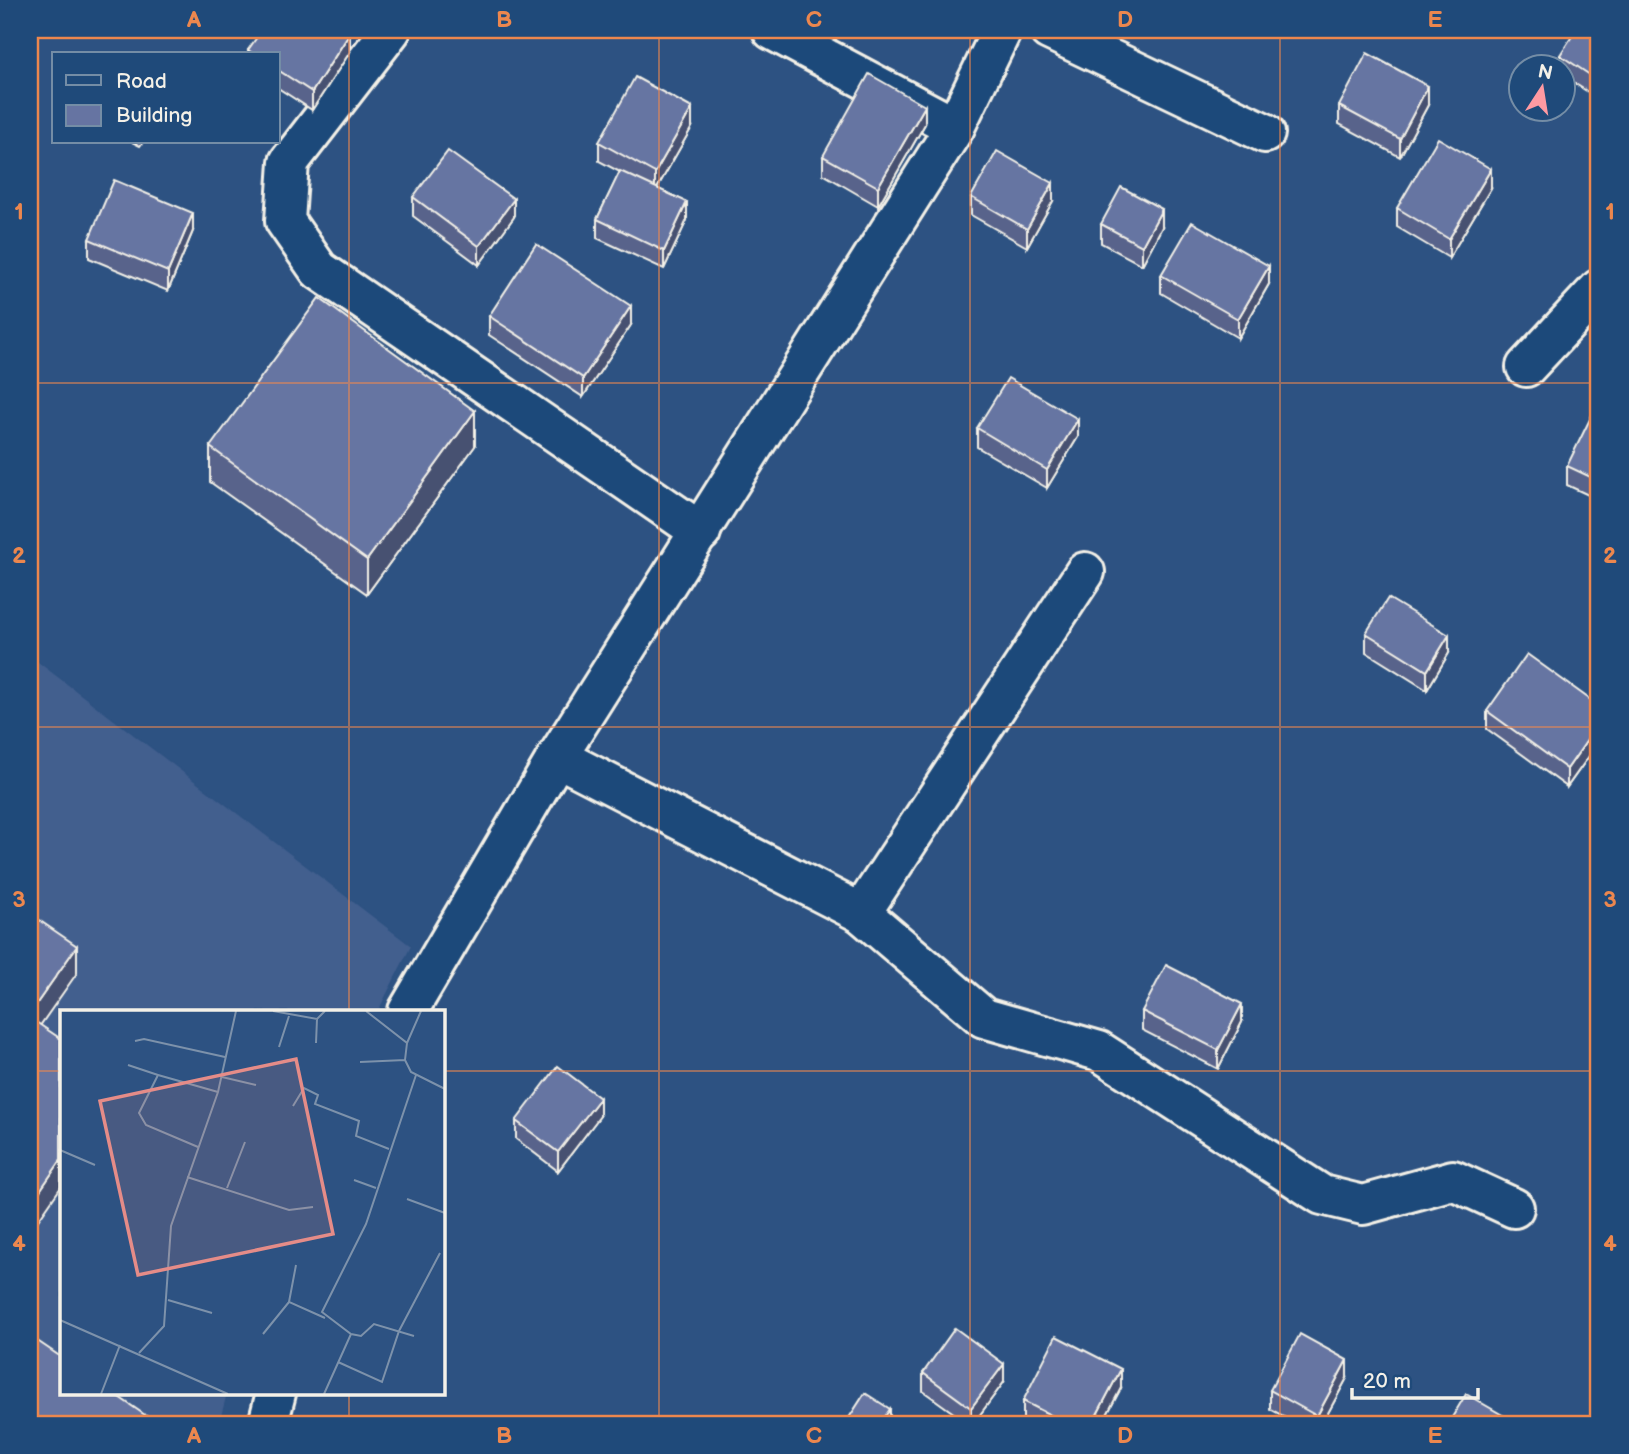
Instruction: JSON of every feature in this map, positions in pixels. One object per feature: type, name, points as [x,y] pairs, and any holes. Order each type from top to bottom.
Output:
[{"type":"street","points":[[391,30],[289,162],[285,221],[319,270],[701,532]]},
{"type":"street","points":[[772,30],[955,127]]},
{"type":"street","points":[[409,1010],[558,757],[955,127],[1002,30]]},
{"type":"street","points":[[1049,30],[1265,133]]},
{"type":"street","points":[[1526,367],[1599,289]]},
{"type":"street","points":[[861,913],[1085,572]]},
{"type":"street","points":[[558,757],[861,913],[984,1018],[1099,1051],[1322,1195],[1363,1205],[1453,1180],[1514,1209]]},
{"type":"street","points":[[268,1424],[276,1394]]},
{"type":"shaded area","points":[[30,656],[411,946],[379,1010],[60,1010],[60,1394],[227,1394],[219,1424],[30,1424]]},
{"type":"building","points":[[262,30],[345,30],[350,33],[312,92],[280,71],[280,52],[248,50]]},
{"type":"building","points":[[1576,30],[1599,30],[1599,81],[1576,66],[1576,52],[1562,52]]},
{"type":"building","points":[[1367,53],[1428,86],[1400,139],[1339,106]]},
{"type":"building","points":[[869,74],[925,106],[878,187],[823,156]]},
{"type":"building","points":[[635,77],[692,108],[655,173],[599,142]]},
{"type":"building","points":[[1438,138],[1491,169],[1449,239],[1397,208]]},
{"type":"building","points":[[448,151],[514,199],[479,246],[413,197]]},
{"type":"building","points":[[997,151],[1053,183],[1027,229],[971,197]]},
{"type":"building","points":[[620,171],[687,202],[664,251],[597,219]]},
{"type":"building","points":[[114,180],[193,213],[168,272],[89,239]]},
{"type":"building","points":[[1121,187],[1162,209],[1142,246],[1101,224]]},
{"type":"building","points":[[1192,222],[1269,266],[1238,319],[1161,275]]},
{"type":"building","points":[[536,244],[631,306],[583,378],[489,316]]},
{"type":"building","points":[[319,298],[475,411],[367,560],[210,447]]},
{"type":"building","points":[[1008,378],[1078,419],[1047,470],[977,428]]},
{"type":"building","points":[[1592,415],[1599,419],[1599,481],[1567,466]]},
{"type":"building","points":[[1388,598],[1449,635],[1427,671],[1366,633]]},
{"type":"building","points":[[1527,654],[1599,706],[1599,723],[1567,769],[1487,711]]},
{"type":"building","points":[[30,914],[77,946],[30,1013]]},
{"type":"building","points":[[1166,965],[1242,1004],[1218,1050],[1142,1011]]},
{"type":"building","points":[[30,1018],[60,1038],[60,1161],[30,1205]]},
{"type":"building","points":[[558,1066],[600,1098],[558,1152],[516,1121]]},
{"type":"building","points":[[955,1328],[1004,1364],[971,1408],[923,1373]]},
{"type":"building","points":[[1300,1334],[1347,1360],[1317,1416],[1270,1390]]},
{"type":"building","points":[[30,1336],[60,1356],[60,1394],[114,1394],[158,1424],[30,1424]]},
{"type":"building","points":[[1056,1336],[1121,1369],[1092,1424],[1068,1424],[1023,1401]]},
{"type":"building","points":[[865,1393],[890,1409],[880,1424],[845,1424]]},
{"type":"building","points":[[1466,1394],[1518,1424],[1448,1424]]}]
